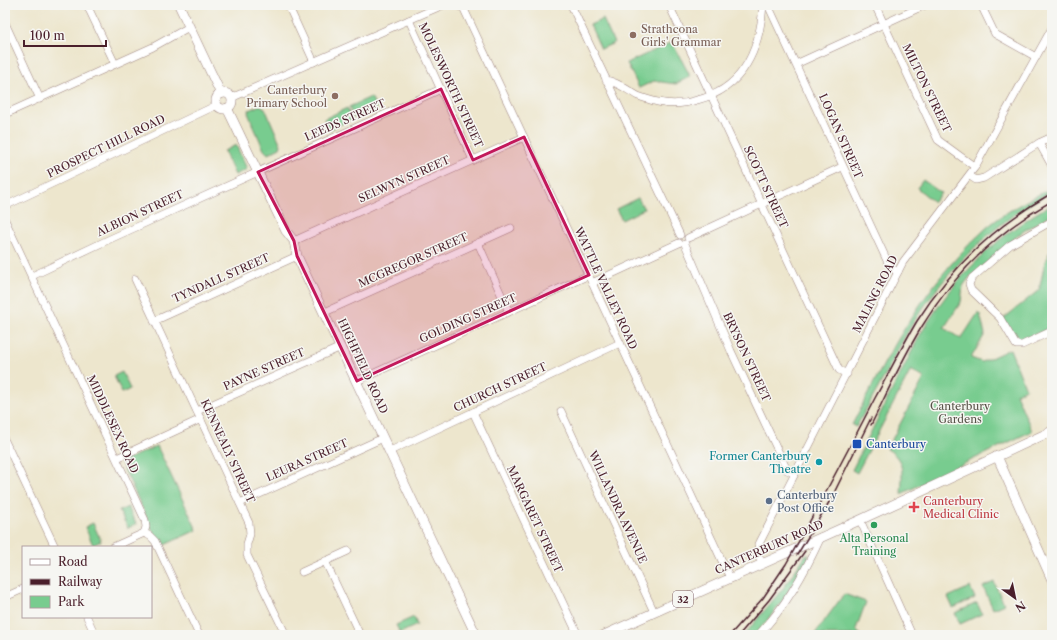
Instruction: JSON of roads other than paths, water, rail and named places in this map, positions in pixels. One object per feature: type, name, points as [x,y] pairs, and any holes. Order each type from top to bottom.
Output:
[{"type":"main road","points":[[179,5],[221,94]]},
{"type":"main road","points":[[221,94],[227,94],[231,98],[231,103],[228,108],[221,108],[218,105],[217,98],[221,94]]},
{"type":"main road","name":"HIGHFIELD ROAD","points":[[228,108],[286,231],[294,241],[297,256],[476,635]]},
{"type":"main road","name":"CANTERBURY ROAD","points":[[604,635],[860,520],[1052,431]]},
{"type":"main road","points":[[996,456],[1052,580]]},
{"type":"street","points":[[87,5],[115,64]]},
{"type":"street","points":[[288,5],[314,62]]},
{"type":"street","points":[[231,98],[443,5]]},
{"type":"street","name":"BRYSON STREET","points":[[571,5],[683,240],[731,351],[787,470],[795,474]]},
{"type":"street","name":"SCOTT STREET","points":[[669,5],[839,370],[847,374]]},
{"type":"street","points":[[606,80],[614,81],[639,96],[658,102],[675,104],[691,102],[712,96],[741,74],[755,48],[761,23],[763,5]]},
{"type":"street","name":"LOGAN STREET","points":[[768,5],[842,167],[890,267],[898,272]]},
{"type":"street","name":"MILTON STREET","points":[[875,5],[938,140],[975,167]]},
{"type":"street","points":[[796,64],[925,5]]},
{"type":"street","points":[[981,5],[995,34],[1036,57]]},
{"type":"street","name":"WATTLE VALLEY ROAD","points":[[461,6],[589,275],[730,578]]},
{"type":"street","points":[[761,23],[767,17],[775,18]]},
{"type":"street","name":"MOLESWORTH STREET","points":[[409,20],[474,160]]},
{"type":"street","points":[[5,23],[40,99]]},
{"type":"street","points":[[5,114],[154,47],[189,27]]},
{"type":"street","name":"MALING ROAD","points":[[762,563],[757,552],[759,544],[903,262],[970,176],[1052,28]]},
{"type":"street","name":"LEEDS STREET","points":[[258,172],[441,89]]},
{"type":"street","name":"PROSPECT HILL ROAD","points":[[5,206],[218,105]]},
{"type":"street","name":"SELWYN STREET","points":[[294,241],[524,137]]},
{"type":"street","points":[[970,176],[976,180],[984,178],[1039,143],[1052,137]]},
{"type":"street","points":[[1039,143],[1052,166]]},
{"type":"street","points":[[592,283],[842,167]]},
{"type":"street","name":"ALBION STREET","points":[[32,276],[258,172]]},
{"type":"street","name":"MIDDLESEX ROAD","points":[[5,220],[145,520],[146,527],[144,533]]},
{"type":"street","points":[[1052,221],[1010,245],[972,278],[969,284],[971,290],[1000,318],[1016,345],[1022,345],[1052,330]]},
{"type":"street","name":"MCGREGOR STREET","points":[[324,312],[511,228]]},
{"type":"street","points":[[478,243],[509,312]]},
{"type":"street","name":"TYNDALL STREET","points":[[154,321],[297,256]]},
{"type":"street","name":"GOLDING STREET","points":[[357,381],[589,275]]},
{"type":"street","name":"KENNEALY STREET","points":[[135,279],[249,523],[250,534],[247,544],[247,555],[286,635]]},
{"type":"street","name":"CHURCH STREET","points":[[390,451],[620,343]]},
{"type":"street","name":"PAYNE STREET","points":[[197,411],[341,347]]},
{"type":"street","name":"WILLANDRA AVENUE","points":[[561,411],[654,612]]},
{"type":"street","name":"MARGARET STREET","points":[[473,412],[578,635]]},
{"type":"street","points":[[116,458],[200,419]]},
{"type":"street","name":"LEURA STREET","points":[[240,502],[383,438]]},
{"type":"street","points":[[5,441],[55,546]]},
{"type":"street","points":[[860,520],[912,635]]},
{"type":"street","points":[[115,546],[144,533],[155,541],[199,635]]},
{"type":"street","points":[[758,635],[787,600],[821,537]]},
{"type":"street","points":[[800,546],[811,552],[811,558]]},
{"type":"street","points":[[302,572],[348,551]]},
{"type":"street","points":[[325,561],[360,635]]},
{"type":"street","points":[[5,597],[22,589]]},
{"type":"street","points":[[87,618],[95,635]]},
{"type":"railway","points":[[730,635],[763,598],[786,564],[906,340],[930,302],[960,265],[994,233],[1032,205],[1052,193]]},
{"type":"railway","points":[[871,425],[914,340],[947,290],[962,272],[995,240],[1013,226],[1052,201]]},
{"type":"railway","points":[[797,555],[831,499],[871,418]]},
{"type":"railway","points":[[739,635],[769,600],[805,551]]},
{"type":"place","name":"Strathcona Girls' Grammar","points":[[633,35]]},
{"type":"place","name":"Canterbury Primary School","points":[[335,96]]},
{"type":"place","name":"Canterbury","points":[[857,444]]},
{"type":"place","name":"Former Canterbury Theatre","points":[[819,462]]},
{"type":"place","name":"Canterbury Post Office","points":[[769,501]]},
{"type":"place","name":"Canterbury Medical Clinic","points":[[914,507]]},
{"type":"place","name":"Alta Personal Training","points":[[874,525]]},
{"type":"park label","name":"Canterbury Gardens","points":[[960,412]]}]
